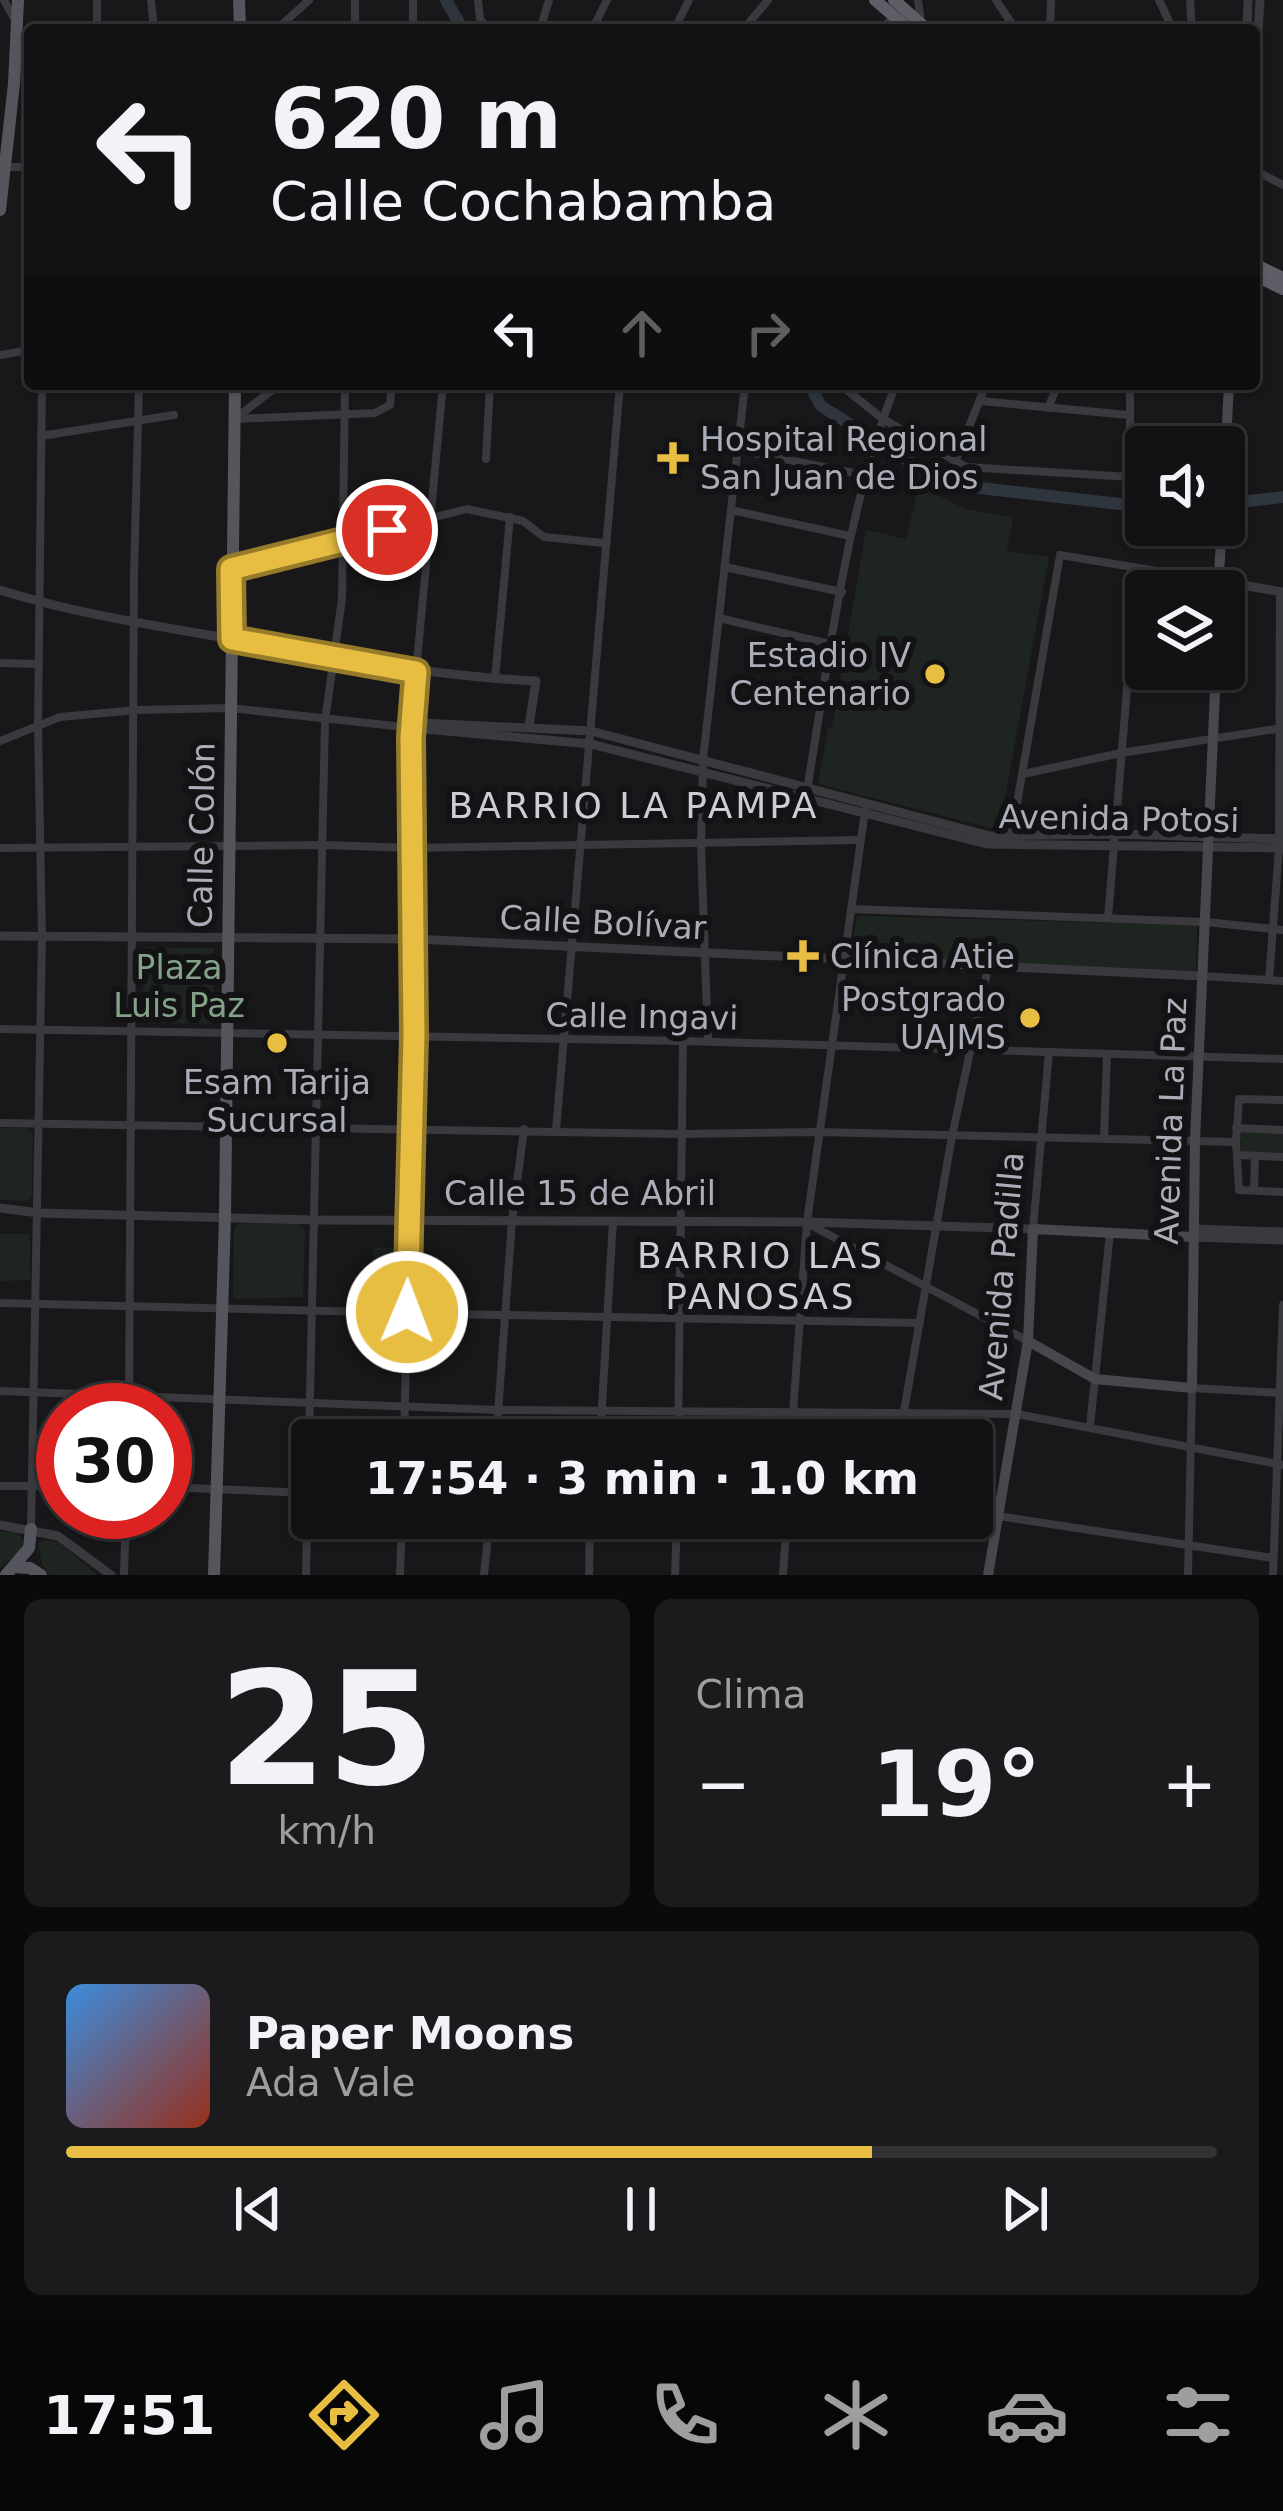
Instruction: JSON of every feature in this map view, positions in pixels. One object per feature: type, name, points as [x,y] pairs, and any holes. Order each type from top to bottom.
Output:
[{"type":"highway","points":[[875,0],[903,4]]},
{"type":"main road","points":[[0,210],[2,167],[23,45],[16,23],[18,0]]},
{"type":"main road","name":"Calle Colón","points":[[214,1575],[225,1216],[235,390]]},
{"type":"main road","points":[[1227,426],[1229,390]]},
{"type":"main road","name":"Avenida La Paz","points":[[1192,1388],[1195,1141],[1215,690]]},
{"type":"main road","points":[[1033,1229],[1194,1233]]},
{"type":"main road","name":"Avenida Padilla","points":[[988,1575],[1028,1341],[1033,1229]]},
{"type":"main road","points":[[1028,1341],[1095,1379],[1192,1388]]},
{"type":"main road","points":[[31,1529],[29,1548],[40,1574]]},
{"type":"main road","points":[[7,1571],[29,1548]]},
{"type":"main road","points":[[7,1571],[30,1568],[40,1574]]},
{"type":"street","points":[[4,0],[16,23]]},
{"type":"street","points":[[283,24],[309,0]]},
{"type":"street","points":[[748,24],[768,0]]},
{"type":"street","points":[[36,1383],[42,390]]},
{"type":"street","points":[[129,1383],[140,390]]},
{"type":"street","points":[[235,419],[272,390]]},
{"type":"street","points":[[312,1419],[325,721],[346,541],[345,390]]},
{"type":"street","points":[[235,419],[344,417],[385,410],[391,390]]},
{"type":"street","points":[[405,1419],[414,1036],[412,728],[442,390]]},
{"type":"street","points":[[486,459],[490,390]]},
{"type":"street","points":[[556,1130],[619,390]]},
{"type":"street","points":[[708,1041],[703,765],[745,390]]},
{"type":"street","points":[[846,390],[882,422],[966,466],[1125,479]]},
{"type":"street","points":[[806,793],[850,536],[866,470],[894,390]]},
{"type":"street","points":[[955,462],[984,390]]},
{"type":"street","points":[[1048,408],[1056,390]]},
{"type":"street","points":[[1130,390],[1130,426]]},
{"type":"street","points":[[980,401],[1130,415]]},
{"type":"street","points":[[41,436],[174,415]]},
{"type":"street","points":[[738,450],[866,470]]},
{"type":"street","points":[[231,569],[466,509],[532,524],[544,537],[604,543]]},
{"type":"street","points":[[731,510],[850,536]]},
{"type":"street","points":[[495,679],[510,518]]},
{"type":"street","points":[[1011,841],[1060,555],[1146,570]]},
{"type":"street","points":[[725,567],[842,592]]},
{"type":"street","points":[[1108,918],[1137,568]]},
{"type":"street","points":[[1245,589],[1281,592],[1281,844],[1278,930],[1269,980]]},
{"type":"street","points":[[0,590],[135,622],[333,658],[416,672],[536,681],[529,732]]},
{"type":"street","points":[[719,618],[830,644]]},
{"type":"street","points":[[0,663],[39,664]]},
{"type":"street","points":[[0,741],[60,717],[136,710],[230,708],[412,728]]},
{"type":"street","name":"Avenida Potosi","points":[[412,728],[421,723],[529,732],[591,731],[806,793],[1011,841],[1281,844]]},
{"type":"street","points":[[1023,774],[1281,728]]},
{"type":"street","name":"Avenida Potosi","points":[[529,732],[703,765]]},
{"type":"street","points":[[792,1419],[804,1222],[866,808]]},
{"type":"street","points":[[0,848],[701,846],[859,840]]},
{"type":"street","points":[[851,910],[1206,922],[1278,930]]},
{"type":"street","name":"Calle Bolívar","points":[[0,936],[414,939],[1202,976]]},
{"type":"street","points":[[903,1419],[952,1136],[988,968]]},
{"type":"street","points":[[1202,976],[1283,981]]},
{"type":"street","name":"Calle Ingavi","points":[[0,1029],[708,1041],[1283,1059]]},
{"type":"street","points":[[679,1419],[682,1041]]},
{"type":"street","name":"Avenida Padilla","points":[[1033,1229],[1049,1052]]},
{"type":"street","points":[[1104,1139],[1107,1054]]},
{"type":"street","points":[[1283,1100],[1239,1099],[1236,1128],[1239,1190],[1283,1192]]},
{"type":"street","points":[[0,1123],[1236,1142]]},
{"type":"street","points":[[1236,1128],[1283,1130]]},
{"type":"street","points":[[497,1419],[512,1221],[524,1130]]},
{"type":"street","points":[[1238,1155],[1283,1157]]},
{"type":"street","points":[[1254,1190],[1255,1156]]},
{"type":"street","name":"Calle 15 de Abril","points":[[0,1208],[315,1220],[681,1219],[1033,1229]]},
{"type":"street","points":[[603,1419],[613,1220]]},
{"type":"street","points":[[804,1222],[1028,1341]]},
{"type":"street","points":[[1090,1427],[1110,1232]]},
{"type":"street","points":[[1194,1233],[1283,1236]]},
{"type":"street","points":[[0,1303],[920,1324]]},
{"type":"street","points":[[1274,1575],[1283,1305]]},
{"type":"street","points":[[1192,1388],[1281,1393]]},
{"type":"street","name":"Avenida La Paz","points":[[1188,1575],[1192,1388]]},
{"type":"street","points":[[0,1391],[36,1392],[31,1529]]},
{"type":"street","points":[[192,1397],[498,1410],[1017,1414],[1280,1464]]},
{"type":"street","points":[[0,1486],[33,1486]]},
{"type":"street","points":[[192,1488],[291,1492]]},
{"type":"street","points":[[993,1514],[1274,1558]]},
{"type":"street","points":[[0,1526],[31,1529],[70,1542],[111,1575]]},
{"type":"street","points":[[124,1575],[125,1539]]},
{"type":"street","points":[[306,1575],[308,1539]]},
{"type":"street","points":[[400,1575],[401,1539]]},
{"type":"street","points":[[484,1575],[488,1539]]},
{"type":"street","points":[[589,1575],[590,1539]]},
{"type":"street","points":[[675,1575],[676,1539]]},
{"type":"street","points":[[783,1575],[786,1539]]},
{"type":"green space","name":"Estadio IV Centenario","points":[[919,485],[965,509],[1013,517],[1007,551],[1049,557],[1000,825],[994,829],[818,784],[866,530],[906,539]]},
{"type":"green space","points":[[857,916],[1197,925],[1196,971],[850,956]]},
{"type":"green space","name":"Plaza Luis Paz","points":[[144,947],[214,948],[212,1024],[143,1023]]},
{"type":"green space","points":[[0,1128],[27,1128],[33,1133],[32,1196],[27,1201],[0,1200]]},
{"type":"green space","points":[[1240,1132],[1283,1133],[1283,1154],[1242,1152]]},
{"type":"green space","points":[[238,1223],[299,1224],[305,1230],[303,1297],[236,1299],[234,1230]]},
{"type":"green space","points":[[0,1234],[30,1234],[30,1280],[0,1281]]},
{"type":"green space","points":[[373,1247],[393,1248],[392,1278],[372,1278]]},
{"type":"green space","points":[[0,1532],[16,1532],[23,1540],[20,1552],[0,1568]]},
{"type":"green space","points":[[58,1542],[98,1575],[50,1575],[42,1564],[38,1543]]},
{"type":"waterway","points":[[446,0],[460,24]]},
{"type":"waterway","points":[[812,390],[821,406],[945,484],[1125,505]]},
{"type":"waterway","points":[[1245,502],[1283,497]]},
{"type":"place","name":"Hospital Regional San Juan de Dios","points":[[673,458]]},
{"type":"place","name":"Estadio IV Centenario","points":[[935,674]]},
{"type":"place","name":"Clínica Atie","points":[[803,956]]},
{"type":"place","name":"Postgrado UAJMS","points":[[1030,1018]]},
{"type":"place","name":"Esam Tarija Sucursal","points":[[277,1043]]},
{"type":"district","name":"BARRIO LA PAMPA","points":[[634,805]]},
{"type":"district","name":"BARRIO LAS PANOSAS","points":[[761,1276]]},
{"type":"route","points":[[387,530],[231,569],[232,639],[416,672],[411,737],[414,1036],[407,1312]]}]
